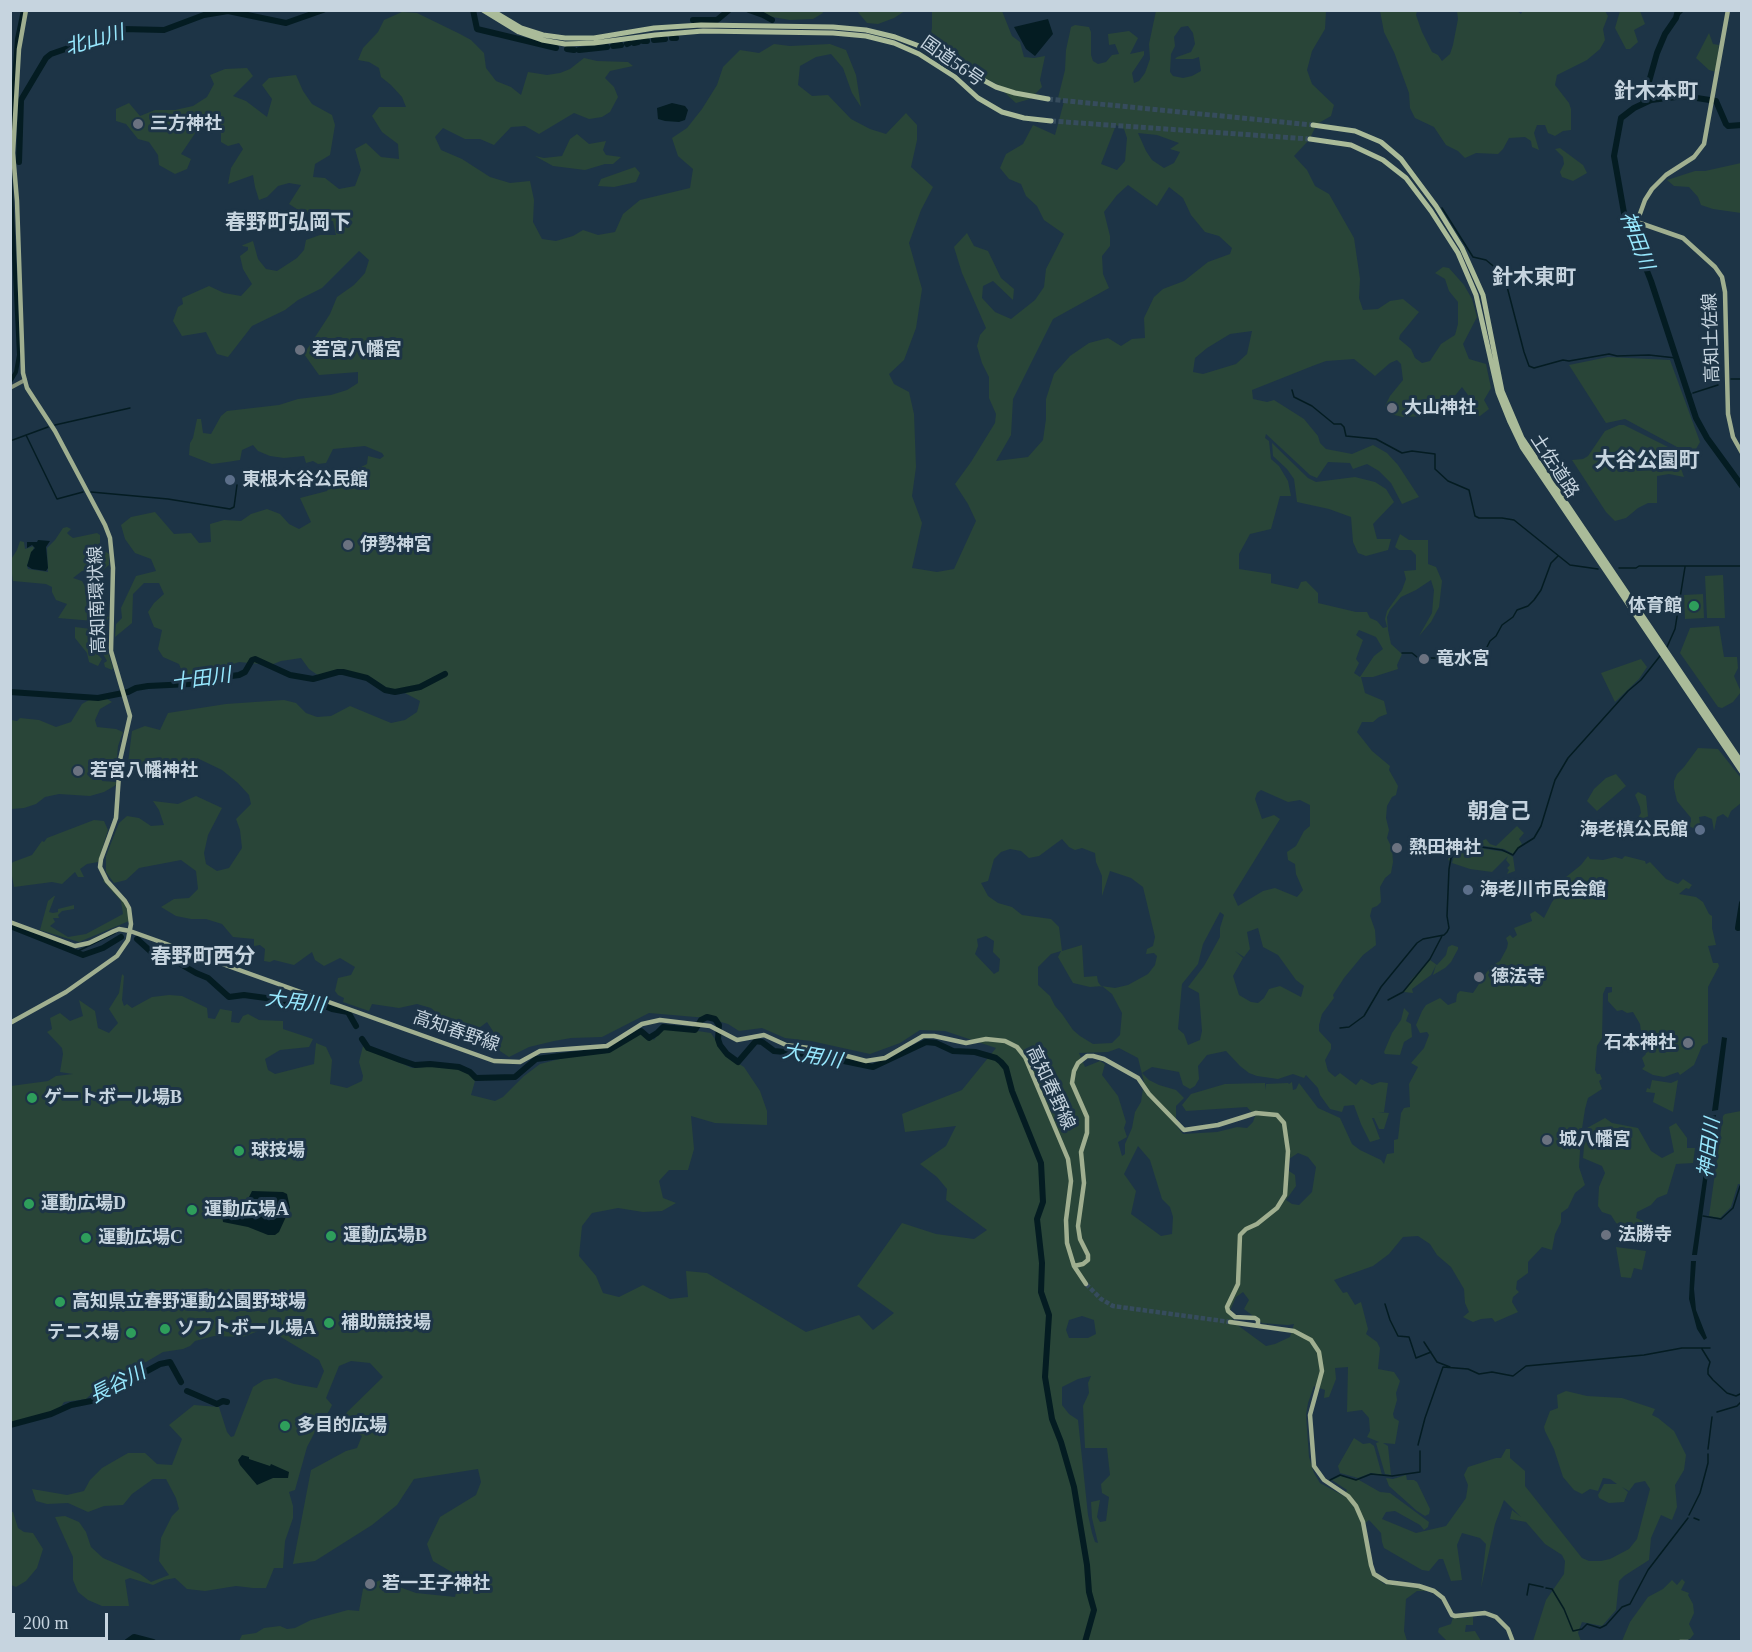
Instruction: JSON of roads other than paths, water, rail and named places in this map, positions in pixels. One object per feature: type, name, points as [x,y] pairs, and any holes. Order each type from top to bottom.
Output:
[{"type":"highway","name":"国道56号","points":[[483,10],[519,32],[542,40],[565,44],[594,44],[703,31],[833,33],[866,36],[894,43],[919,54],[955,77],[988,105],[1002,112],[1024,118],[1051,121]]},
{"type":"highway","name":"国道56号","points":[[491,10],[521,28],[543,35],[565,38],[594,38],[654,28],[701,25],[833,27],[866,30],[896,37],[922,47],[996,87],[1048,99]]},
{"type":"highway","points":[[1313,125],[1338,128],[1369,136],[1381,142],[1401,159]]},
{"type":"highway","points":[[1310,139],[1351,145],[1383,160],[1401,159]]},
{"type":"highway","points":[[1401,159],[1403,176]]},
{"type":"highway","name":"土佐道路","points":[[1401,159],[1436,206],[1472,267],[1483,295],[1502,391],[1522,438],[1742,763]]},
{"type":"highway","name":"土佐道路","points":[[1383,160],[1403,176],[1431,211],[1467,272],[1482,317],[1498,392],[1522,447],[1742,772]]},
{"type":"main road","name":"高知南環状線","points":[[26,10],[19,49],[13,153],[25,380],[96,508],[110,538],[113,568],[111,651],[130,718],[120,760],[115,826],[103,853],[100,867],[129,909],[130,931]]},
{"type":"main road","name":"高知土佐線","points":[[1728,10],[1707,133],[1699,152],[1666,175],[1652,189],[1645,200],[1637,222],[1683,238],[1722,277],[1725,292],[1728,414],[1733,437],[1742,453]]},
{"type":"main road","points":[[10,388],[25,380]]},
{"type":"main road","points":[[10,922],[75,946],[88,943],[114,931],[130,931],[126,945],[117,956],[66,992],[10,1023]]},
{"type":"main road","name":"高知春野線","points":[[130,931],[494,1061],[520,1062],[540,1051],[607,1046],[642,1024],[666,1020],[719,1030],[737,1040],[764,1035],[786,1045],[824,1050],[866,1061],[885,1058],[923,1036],[934,1036],[961,1043],[999,1040],[1017,1047],[1024,1057],[1068,1159],[1071,1181],[1066,1235],[1074,1266],[1086,1284]]},
{"type":"main road","name":"高知春野線","points":[[1074,1266],[1088,1260],[1078,1226],[1084,1184],[1081,1152],[1087,1133],[1087,1117],[1072,1083],[1078,1063],[1087,1056],[1093,1056],[1138,1078],[1165,1112],[1185,1130],[1218,1125],[1256,1113],[1276,1115],[1284,1123],[1288,1151],[1285,1195],[1277,1208],[1240,1235],[1238,1284],[1227,1307],[1235,1317],[1255,1318],[1258,1320],[1258,1326]]},
{"type":"main road","name":"高知春野線","points":[[1230,1322],[1299,1333],[1311,1340],[1319,1352],[1322,1371],[1310,1415],[1314,1466],[1324,1480],[1348,1496],[1356,1506],[1363,1522],[1374,1574],[1387,1582],[1419,1586],[1434,1591],[1443,1598],[1455,1616],[1478,1613],[1496,1617],[1510,1632],[1513,1641]]},
{"type":"main road","points":[[1680,1641],[1688,1641]]},
{"type":"water","points":[[1048,19],[1053,34],[1035,56],[1026,49],[1014,27]]},
{"type":"water","points":[[672,103],[685,106],[688,110],[685,120],[679,122],[658,119],[657,108]]},
{"type":"water","points":[[50,541],[46,547],[48,568],[46,571],[27,566],[31,552],[35,548],[32,545],[27,548],[27,542]]},
{"type":"water","points":[[1722,1037],[1727,1038],[1718,1110],[1712,1111]]},
{"type":"water","points":[[1716,1115],[1697,1255],[1692,1255],[1712,1116]]},
{"type":"water","points":[[252,1191],[287,1194],[290,1208],[279,1232],[275,1235],[223,1222],[221,1206],[246,1203]]},
{"type":"water","points":[[1691,1261],[1696,1261],[1694,1289],[1696,1310],[1707,1338],[1704,1340],[1697,1329],[1689,1299]]},
{"type":"water","points":[[242,1455],[289,1472],[288,1478],[273,1478],[257,1485],[240,1465],[238,1460]]},
{"type":"waterway","points":[[10,138],[17,39],[23,10]]},
{"type":"waterway","name":"北山川","points":[[19,162],[21,100],[46,58],[51,54],[123,29],[164,30],[204,15],[228,11],[286,23],[323,10]]},
{"type":"waterway","name":"北山川","points":[[473,10],[477,29],[556,48]]},
{"type":"waterway","name":"北山川","points":[[693,20],[717,20],[729,10]]},
{"type":"waterway","name":"北山川","points":[[749,10],[772,20]]},
{"type":"waterway","points":[[1643,103],[1657,53],[1678,10]]},
{"type":"waterway","points":[[1676,18],[1684,10]]},
{"type":"waterway","name":"北山川","points":[[654,40],[665,39]]},
{"type":"waterway","name":"北山川","points":[[634,43],[638,42]]},
{"type":"waterway","name":"北山川","points":[[613,46],[621,45]]},
{"type":"waterway","name":"北山川","points":[[579,50],[607,47]]},
{"type":"waterway","name":"北山川","points":[[567,49],[574,50]]},
{"type":"waterway","name":"神田川","points":[[1742,125],[1728,126],[1716,101],[1684,96],[1651,100],[1634,108],[1621,118],[1614,156],[1624,213],[1651,281],[1696,418],[1707,438],[1742,486]]},
{"type":"waterway","points":[[10,172],[19,355],[16,372],[10,382]]},
{"type":"waterway","points":[[1442,208],[1473,257],[1486,260],[1504,275],[1529,366],[1534,368],[1563,360],[1609,354],[1676,358]]},
{"type":"waterway","points":[[1731,379],[1742,379]]},
{"type":"waterway","points":[[1693,393],[1718,385]]},
{"type":"waterway","points":[[1292,390],[1294,397],[1312,406],[1334,424],[1341,424],[1346,436],[1376,439],[1402,453],[1412,451],[1435,454],[1435,469],[1448,481],[1469,490],[1475,516],[1514,520],[1570,565],[1598,569]]},
{"type":"waterway","points":[[55,425],[130,408]]},
{"type":"waterway","points":[[10,441],[48,427]]},
{"type":"waterway","points":[[26,435],[57,499],[83,492]]},
{"type":"waterway","points":[[91,492],[168,499],[230,509],[234,507],[237,485]]},
{"type":"waterway","points":[[1420,655],[1427,658],[1479,658],[1502,625],[1513,617],[1517,610],[1528,606],[1534,600],[1541,590],[1551,563],[1558,556]]},
{"type":"waterway","points":[[1619,568],[1742,566]]},
{"type":"waterway","points":[[1667,647],[1675,629],[1685,567]]},
{"type":"waterway","points":[[1402,653],[1412,653],[1417,657]]},
{"type":"waterway","points":[[1340,1028],[1349,1027],[1364,1016],[1381,987],[1417,943],[1447,932],[1449,928],[1447,916],[1449,869],[1451,858],[1455,853],[1464,845],[1468,845],[1502,850],[1513,855],[1518,848],[1534,838],[1541,826],[1555,780],[1568,758],[1628,691],[1641,680],[1660,656]]},
{"type":"waterway","name":"十田川","points":[[10,692],[98,698],[148,686],[190,684],[201,680],[239,675],[245,672],[255,659],[290,675],[313,679],[343,672],[367,678],[385,690],[395,692],[420,687],[445,674]]},
{"type":"waterway","name":"神田川","points":[[1738,928],[1742,903]]},
{"type":"waterway","name":"大用川","points":[[10,926],[83,955],[103,948],[121,937]]},
{"type":"waterway","points":[[74,953],[115,933]]},
{"type":"waterway","points":[[1388,1000],[1403,992],[1430,959],[1442,936]]},
{"type":"waterway","name":"大用川","points":[[137,939],[159,959],[177,962],[208,978],[229,997],[244,995],[266,998],[283,1005],[316,1002],[332,1009],[348,1012],[356,1026]]},
{"type":"waterway","name":"大用川","points":[[362,1039],[368,1048],[400,1060],[415,1065],[459,1067],[476,1078],[515,1077],[536,1059],[609,1050],[641,1031],[649,1038],[663,1027],[695,1030],[701,1020],[707,1017],[715,1019],[719,1025],[720,1045],[738,1062],[756,1041],[762,1042],[774,1051],[815,1055],[873,1067],[926,1042],[936,1043],[953,1051],[975,1052],[996,1058],[1001,1062],[1006,1068],[1012,1091],[1041,1163],[1043,1202],[1037,1219],[1042,1263],[1041,1292],[1049,1315],[1045,1377],[1052,1419],[1074,1487],[1087,1565],[1089,1592],[1094,1610],[1085,1642]]},
{"type":"waterway","points":[[1703,1216],[1721,1219],[1733,1208],[1740,1186],[1742,1186]]},
{"type":"waterway","points":[[1385,1304],[1398,1336],[1409,1337],[1416,1358],[1431,1352]]},
{"type":"waterway","points":[[1424,1342],[1437,1362],[1450,1367]]},
{"type":"waterway","points":[[1418,1445],[1443,1367],[1468,1369],[1479,1374],[1492,1372],[1513,1376],[1526,1366],[1644,1355],[1682,1348],[1710,1348]]},
{"type":"waterway","points":[[1702,1349],[1710,1362],[1708,1374],[1713,1380],[1727,1393],[1736,1396],[1742,1393]]},
{"type":"waterway","name":"長谷川","points":[[10,1425],[51,1414],[71,1405],[91,1401],[108,1393],[125,1378],[160,1364],[170,1362],[181,1382]]},
{"type":"waterway","name":"長谷川","points":[[187,1391],[217,1404],[227,1402]]},
{"type":"waterway","points":[[1717,1412],[1737,1406],[1742,1401]]},
{"type":"waterway","points":[[1708,1449],[1712,1417]]},
{"type":"waterway","points":[[1330,1480],[1340,1475],[1356,1480],[1371,1474],[1392,1476],[1420,1472],[1420,1451]]},
{"type":"waterway","points":[[1689,1515],[1700,1493],[1708,1463],[1708,1454]]},
{"type":"waterway","points":[[1546,1588],[1552,1589],[1573,1631],[1582,1629],[1587,1624],[1600,1628],[1606,1625],[1622,1607],[1630,1604],[1648,1570],[1688,1518]]},
{"type":"waterway","points":[[1694,1518],[1699,1520]]},
{"type":"waterway","points":[[1527,1595],[1529,1584],[1543,1587]]},
{"type":"waterway","points":[[127,1642],[134,1637],[153,1642]]},
{"type":"tunnel","points":[[1048,99],[1313,125]]},
{"type":"tunnel","points":[[1051,121],[1310,139]]},
{"type":"tunnel","points":[[1086,1284],[1101,1299],[1113,1306],[1230,1322]]},
{"type":"place","name":"三方神社","points":[[138,124]]},
{"type":"place","name":"若宮八幡宮","points":[[300,350]]},
{"type":"place","name":"大山神社","points":[[1392,408]]},
{"type":"place","name":"東根木谷公民館","points":[[230,480]]},
{"type":"place","name":"伊勢神宮","points":[[348,545]]},
{"type":"place","name":"体育館","points":[[1694,606]]},
{"type":"place","name":"竜水宮","points":[[1424,659]]},
{"type":"place","name":"若宮八幡神社","points":[[78,771]]},
{"type":"place","name":"海老槙公民館","points":[[1700,830]]},
{"type":"place","name":"熱田神社","points":[[1397,848]]},
{"type":"place","name":"海老川市民会館","points":[[1468,890]]},
{"type":"place","name":"徳法寺","points":[[1479,977]]},
{"type":"place","name":"石本神社","points":[[1688,1043]]},
{"type":"place","name":"ゲートボール場B","points":[[32,1098]]},
{"type":"place","name":"城八幡宮","points":[[1547,1140]]},
{"type":"place","name":"球技場","points":[[239,1151]]},
{"type":"place","name":"運動広場D","points":[[29,1204]]},
{"type":"place","name":"運動広場A","points":[[192,1210]]},
{"type":"place","name":"法勝寺","points":[[1606,1235]]},
{"type":"place","name":"運動広場B","points":[[331,1236]]},
{"type":"place","name":"運動広場C","points":[[86,1238]]},
{"type":"place","name":"高知県立春野運動公園野球場","points":[[60,1302]]},
{"type":"place","name":"補助競技場","points":[[329,1323]]},
{"type":"place","name":"ソフトボール場A","points":[[165,1329]]},
{"type":"place","name":"テニス場","points":[[131,1333]]},
{"type":"place","name":"多目的広場","points":[[285,1426]]},
{"type":"place","name":"若一王子神社","points":[[370,1584]]},
{"type":"district","name":"針木本町","points":[[1656,93]]},
{"type":"district","name":"春野町弘岡下","points":[[288,224]]},
{"type":"district","name":"針木東町","points":[[1534,279]]},
{"type":"district","name":"大谷公園町","points":[[1647,462]]},
{"type":"district","name":"朝倉己","points":[[1499,813]]},
{"type":"district","name":"春野町西分","points":[[203,958]]}]
